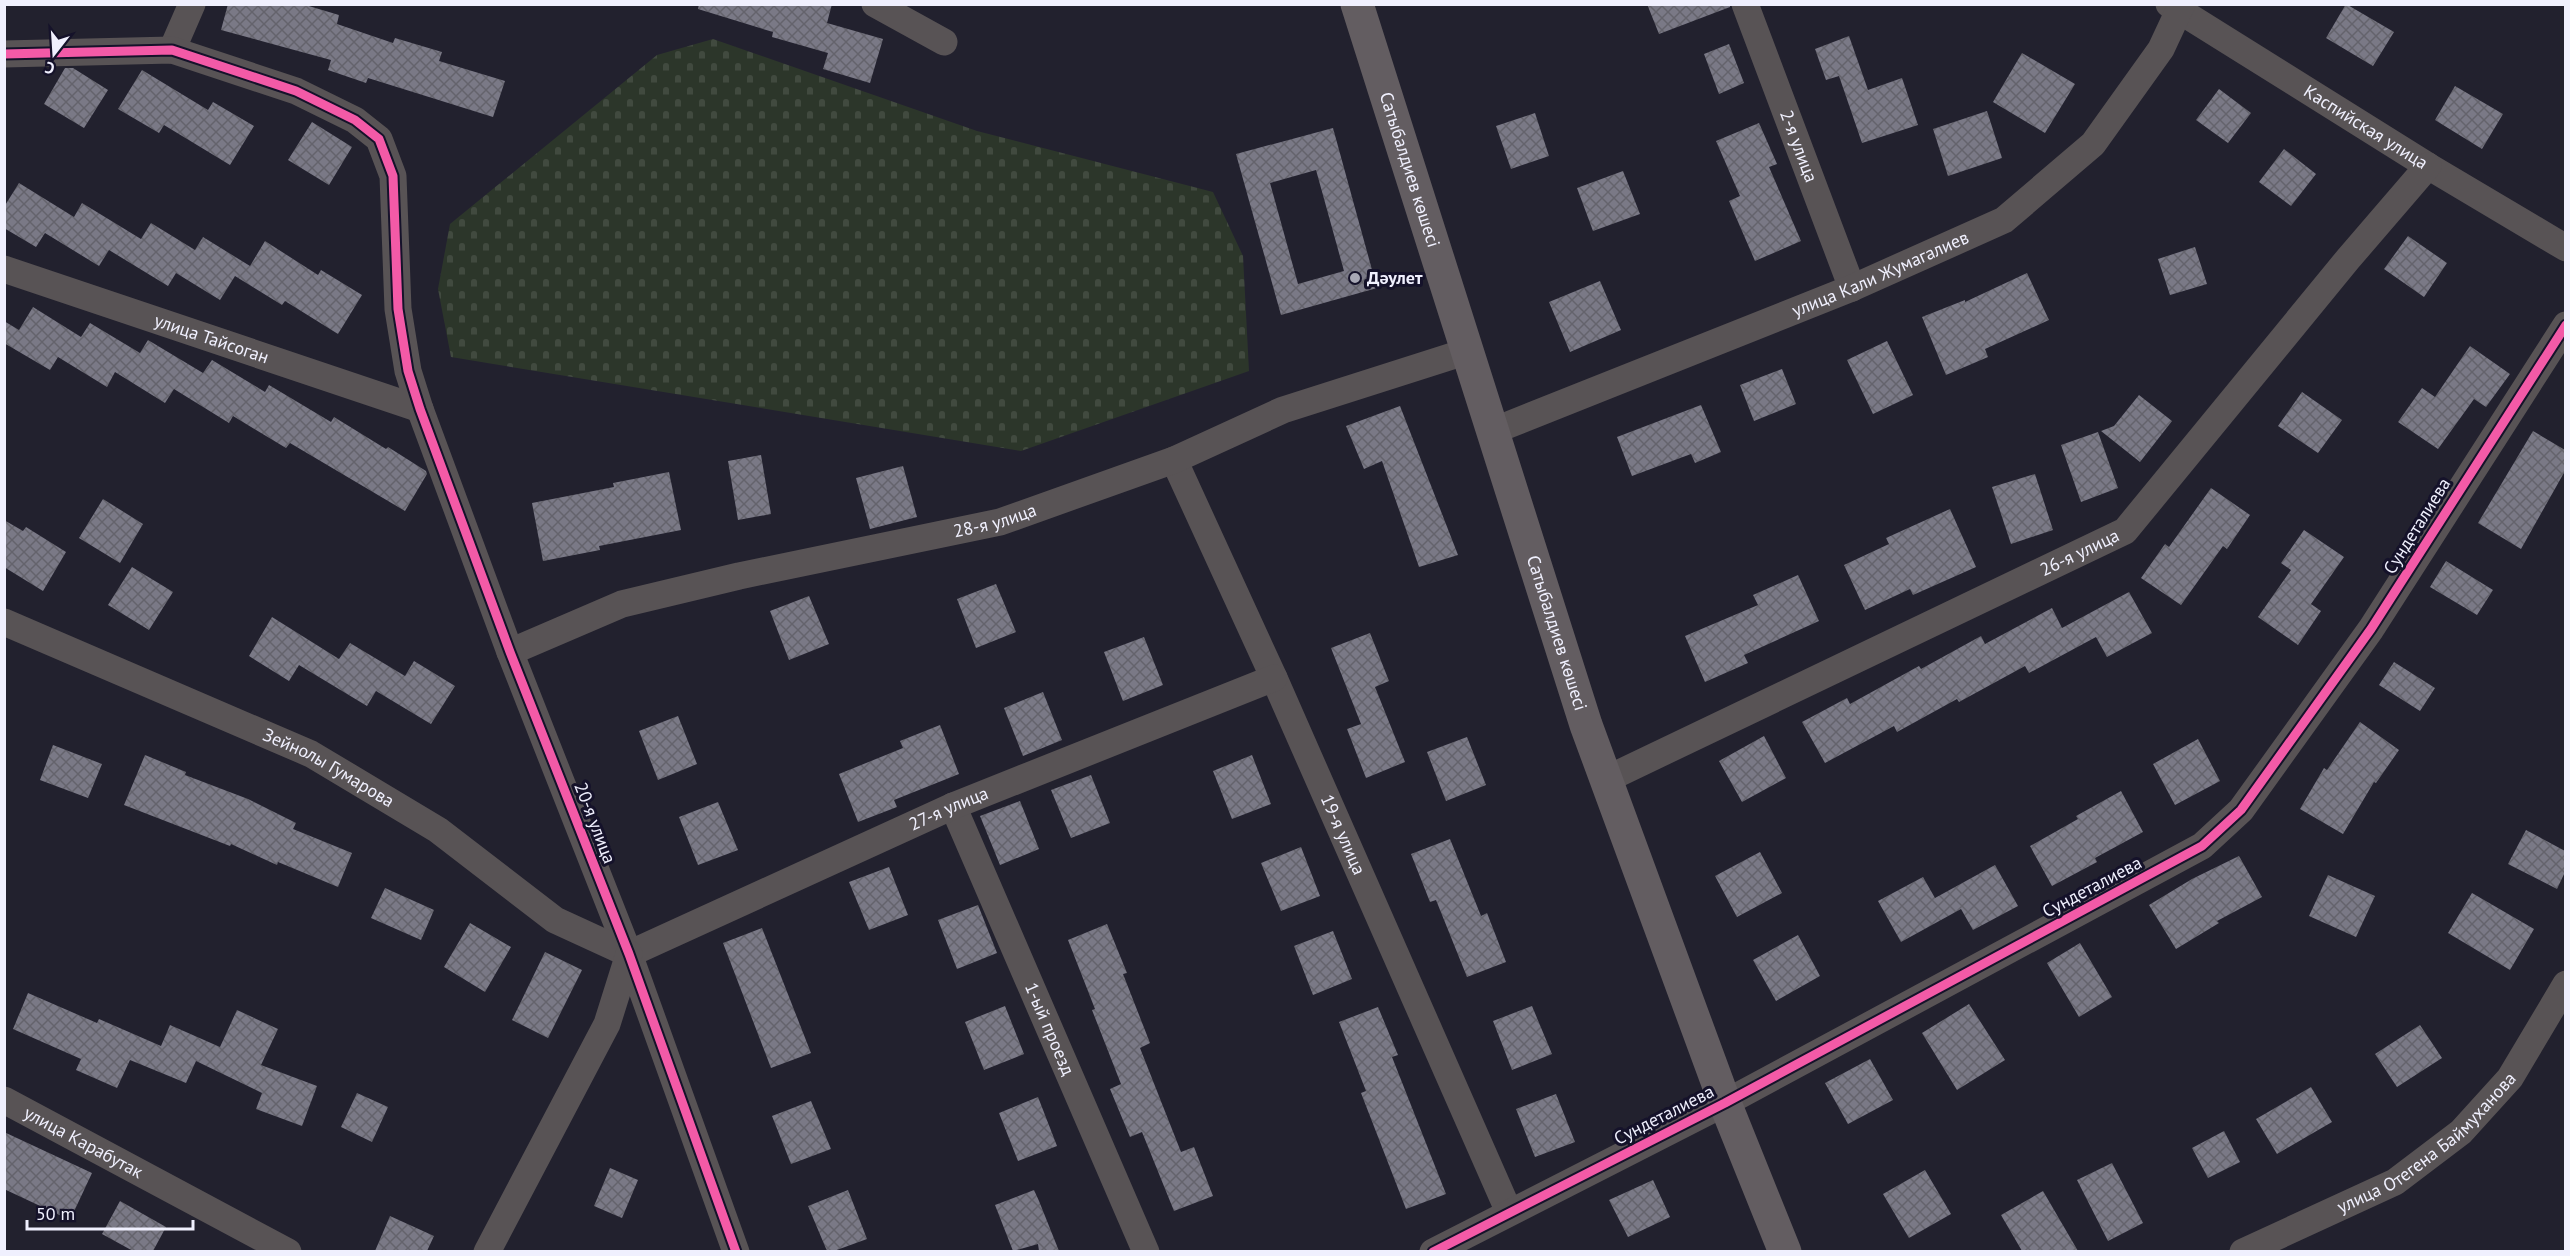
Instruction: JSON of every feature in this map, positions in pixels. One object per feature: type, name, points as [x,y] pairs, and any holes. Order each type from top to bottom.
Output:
[{"type":"main road","name":"Сатыбалдиев көшесі","points":[[1357,4],[1586,725],[1725,1103],[1785,1251]]},
{"type":"street","points":[[4,54],[172,50],[192,4]]},
{"type":"street","points":[[875,4],[944,42]]},
{"type":"street","name":"2-я улица","points":[[1745,4],[1852,288]]},
{"type":"street","name":"улица Кали Жумагалиев","points":[[1493,431],[1852,288],[2004,220],[2093,144],[2161,49],[2177,6]]},
{"type":"street","name":"Каспийская улица","points":[[2177,6],[2428,166],[2565,248]]},
{"type":"street","name":"20-я улица","points":[[172,50],[296,91],[355,120],[379,138],[393,176],[398,309],[408,371],[420,409],[510,652],[629,954],[736,1251]]},
{"type":"street","name":"26-я улица","points":[[1607,779],[2125,531],[2348,259],[2428,166]]},
{"type":"street","name":"улица Тайсоган","points":[[4,269],[420,409]]},
{"type":"street","name":"Сундеталиева","points":[[1433,1251],[1725,1103],[2202,846],[2241,810],[2372,629],[2565,325]]},
{"type":"street","name":"28-я улица","points":[[510,652],[622,603],[739,576],[1000,522],[1174,460],[1283,410],[1468,351]]},
{"type":"street","name":"19-я улица","points":[[1174,460],[1274,678],[1509,1212]]},
{"type":"street","name":"Зейнолы Гумарова","points":[[4,622],[311,754],[438,831],[555,920],[629,954]]},
{"type":"street","name":"27-я улица","points":[[629,954],[953,806],[1274,678]]},
{"type":"street","name":"1-ый проезд","points":[[953,806],[1146,1251]]},
{"type":"street","points":[[487,1251],[606,1024],[629,954]]},
{"type":"street","name":"улица Отегена Баймуханова","points":[[2243,1251],[2395,1182],[2461,1132],[2510,1078],[2565,984]]},
{"type":"street","name":"улица Карабутак","points":[[4,1100],[288,1251]]},
{"type":"green space","points":[[713,39],[977,131],[1213,192],[1243,256],[1249,371],[1021,451],[451,357],[438,289],[450,224],[657,55]]},
{"type":"building","points":[[228,4],[302,4],[339,15],[337,24],[393,43],[395,38],[442,52],[439,61],[505,81],[493,117],[368,78],[366,83],[328,70],[331,60],[221,30]]},
{"type":"building","points":[[699,4],[832,4],[827,23],[883,39],[870,83],[823,69],[828,53],[772,37],[773,32],[698,9]]},
{"type":"building","points":[[1647,4],[1730,4],[1730,7],[1659,34]]},
{"type":"building","points":[[2346,4],[2394,32],[2373,66],[2326,38]]},
{"type":"building","points":[[1849,36],[1868,90],[1902,78],[1918,125],[1862,143],[1839,76],[1826,80],[1815,49]]},
{"type":"building","points":[[1729,44],[1744,83],[1719,94],[1704,54]]},
{"type":"building","points":[[2022,53],[2075,84],[2045,133],[1993,102]]},
{"type":"building","points":[[65,68],[73,68],[108,90],[84,128],[44,104]]},
{"type":"building","points":[[142,70],[208,110],[213,102],[254,126],[230,165],[164,125],[159,133],[118,109]]},
{"type":"building","points":[[2455,86],[2503,114],[2482,149],[2435,120]]},
{"type":"building","points":[[2219,89],[2251,113],[2228,143],[2196,120]]},
{"type":"building","points":[[1987,111],[2002,158],[1948,176],[1933,129]]},
{"type":"building","points":[[1535,113],[1549,156],[1511,169],[1496,126]]},
{"type":"building","points":[[312,122],[352,147],[329,185],[288,160]]},
{"type":"building","points":[[1759,123],[1777,164],[1769,167],[1801,241],[1755,261],[1729,201],[1740,196],[1716,141]]},
{"type":"building","points":[[1333,128],[1377,288],[1281,315],[1236,154]],"holes":[[[1316,170],[1344,271],[1298,284],[1270,183]]]},
{"type":"building","points":[[2284,149],[2316,174],[2291,206],[2259,182]]},
{"type":"building","points":[[1623,171],[1640,214],[1593,231],[1577,188]]},
{"type":"building","points":[[19,183],[74,217],[82,203],[141,239],[151,223],[195,250],[203,237],[250,266],[265,241],[318,275],[321,270],[362,295],[338,334],[285,301],[282,305],[235,276],[220,300],[176,273],[168,286],[109,250],[99,266],[45,233],[36,247],[4,228],[4,207]]},
{"type":"building","points":[[2408,236],[2447,263],[2424,297],[2384,269]]},
{"type":"building","points":[[2195,247],[2207,284],[2170,295],[2158,259]]},
{"type":"building","points":[[2027,273],[2049,320],[1985,349],[1988,357],[1946,375],[1922,317],[1965,300],[1965,302]]},
{"type":"building","points":[[1600,281],[1621,330],[1570,352],[1549,302]]},
{"type":"building","points":[[33,307],[81,337],[90,323],[140,353],[148,340],[203,373],[212,360],[265,392],[269,385],[331,422],[334,417],[386,449],[388,447],[426,471],[427,474],[405,511],[290,443],[286,448],[233,416],[229,423],[174,389],[165,403],[115,372],[107,387],[58,357],[50,370],[4,343],[4,321],[19,330]]},
{"type":"building","points":[[1887,341],[1913,395],[1873,414],[1847,360]]},
{"type":"building","points":[[2470,346],[2510,374],[2486,407],[2474,399],[2438,449],[2398,422],[2422,388],[2435,397]]},
{"type":"building","points":[[1782,369],[1796,404],[1754,421],[1740,385]]},
{"type":"building","points":[[2302,392],[2342,420],[2318,453],[2278,426]]},
{"type":"building","points":[[2139,395],[2172,421],[2140,462],[2101,431],[2114,426]]},
{"type":"building","points":[[1701,405],[1721,452],[1695,463],[1691,454],[1632,476],[1617,437]]},
{"type":"building","points":[[1400,406],[1458,555],[1419,567],[1382,461],[1364,469],[1346,426]]},
{"type":"building","points":[[2533,431],[2565,450],[2565,471],[2521,549],[2478,523]]},
{"type":"building","points":[[2098,432],[2118,488],[2081,502],[2061,445]]},
{"type":"building","points":[[761,455],[771,514],[738,520],[728,461]]},
{"type":"building","points":[[903,466],[917,517],[870,529],[856,478]]},
{"type":"building","points":[[669,472],[681,530],[599,546],[600,550],[543,561],[532,503],[614,487],[613,483]]},
{"type":"building","points":[[2035,474],[2053,530],[2011,544],[1992,487]]},
{"type":"building","points":[[2211,488],[2250,515],[2227,549],[2223,546],[2181,605],[2141,578],[2165,544],[2169,547]]},
{"type":"building","points":[[103,499],[143,524],[120,563],[79,538]]},
{"type":"building","points":[[1950,509],[1976,567],[1913,595],[1910,589],[1865,610],[1844,565],[1889,544],[1886,538]]},
{"type":"building","points":[[4,520],[23,531],[26,527],[66,552],[43,591],[4,567]]},
{"type":"building","points":[[2304,530],[2344,557],[2311,604],[2321,611],[2298,645],[2258,617],[2291,570],[2281,563]]},
{"type":"building","points":[[2446,561],[2493,590],[2477,615],[2430,587]]},
{"type":"building","points":[[132,567],[173,592],[149,630],[108,605]]},
{"type":"building","points":[[1798,575],[1819,621],[1744,655],[1748,663],[1705,682],[1685,636],[1758,605],[1753,595]]},
{"type":"building","points":[[996,584],[1016,632],[976,648],[957,599]]},
{"type":"building","points":[[2129,592],[2152,633],[2107,657],[2096,637],[2029,673],[2025,666],[1959,702],[1957,699],[1897,732],[1894,726],[1825,763],[1802,722],[1847,698],[1850,704],[1919,666],[1921,669],[1981,636],[1985,644],[2052,608],[2062,628]]},
{"type":"building","points":[[809,596],[829,644],[789,660],[770,611]]},
{"type":"building","points":[[272,617],[339,659],[350,643],[405,676],[414,661],[455,686],[431,724],[376,691],[367,706],[299,665],[289,681],[249,656]]},
{"type":"building","points":[[1370,633],[1389,681],[1375,687],[1405,762],[1366,778],[1347,729],[1361,724],[1331,648]]},
{"type":"building","points":[[1144,637],[1163,685],[1123,701],[1104,652]]},
{"type":"building","points":[[2394,662],[2435,688],[2420,711],[2379,685]]},
{"type":"building","points":[[1043,692],[1062,740],[1023,756],[1004,708]]},
{"type":"building","points":[[678,716],[697,764],[658,780],[639,731]]},
{"type":"building","points":[[2360,722],[2399,750],[2376,783],[2374,782],[2343,834],[2300,809],[2324,768],[2327,770]]},
{"type":"building","points":[[940,725],[959,774],[894,800],[897,807],[858,822],[839,774],[903,748],[900,741]]},
{"type":"building","points":[[1764,736],[1786,778],[1742,802],[1719,761]]},
{"type":"building","points":[[1467,737],[1486,785],[1446,801],[1427,752]]},
{"type":"building","points":[[2198,739],[2220,781],[2175,805],[2153,764]]},
{"type":"building","points":[[53,745],[102,764],[88,798],[40,780]]},
{"type":"building","points":[[145,755],[186,772],[185,775],[248,799],[296,823],[293,829],[352,853],[338,887],[278,862],[277,865],[231,844],[230,846],[124,805]]},
{"type":"building","points":[[1252,755],[1271,804],[1232,819],[1213,771]]},
{"type":"building","points":[[1091,775],[1110,823],[1071,838],[1051,790]]},
{"type":"building","points":[[2121,791],[2143,832],[2095,858],[2097,862],[2052,886],[2030,846],[2078,819],[2076,816]]},
{"type":"building","points":[[1020,801],[1039,849],[1000,865],[980,816]]},
{"type":"building","points":[[718,802],[738,850],[698,865],[679,817]]},
{"type":"building","points":[[2526,830],[2565,851],[2565,872],[2557,889],[2508,864]]},
{"type":"building","points":[[1450,839],[1481,916],[1487,913],[1506,962],[1467,977],[1436,900],[1430,902],[1411,854]]},
{"type":"building","points":[[1301,847],[1320,896],[1281,911],[1261,863]]},
{"type":"building","points":[[1760,852],[1782,893],[1737,917],[1715,876]]},
{"type":"building","points":[[2239,856],[2262,897],[2217,921],[2219,923],[2176,949],[2149,905],[2192,879]]},
{"type":"building","points":[[1995,865],[2018,906],[1973,930],[1961,909],[1901,942],[1878,901],[1923,877],[1935,898]]},
{"type":"building","points":[[889,867],[908,915],[869,930],[849,882]]},
{"type":"building","points":[[2328,875],[2375,896],[2356,937],[2309,916]]},
{"type":"building","points":[[385,888],[434,910],[421,940],[371,918]]},
{"type":"building","points":[[2472,893],[2534,929],[2510,970],[2448,933]]},
{"type":"building","points":[[978,905],[997,953],[957,969],[938,920]]},
{"type":"building","points":[[470,923],[511,947],[485,992],[444,967]]},
{"type":"building","points":[[1107,924],[1127,973],[1123,974],[1150,1043],[1140,1048],[1181,1152],[1194,1147],[1213,1196],[1174,1211],[1142,1132],[1130,1137],[1110,1089],[1121,1084],[1068,940]]},
{"type":"building","points":[[762,928],[811,1053],[771,1068],[723,943]]},
{"type":"building","points":[[1333,931],[1352,979],[1313,995],[1294,946]]},
{"type":"building","points":[[1798,935],[1820,976],[1776,1001],[1753,960]]},
{"type":"building","points":[[2080,943],[2112,997],[2079,1017],[2047,963]]},
{"type":"building","points":[[545,952],[582,970],[548,1038],[512,1020]]},
{"type":"building","points":[[28,993],[97,1023],[99,1019],[161,1046],[170,1025],[220,1047],[237,1010],[278,1029],[261,1065],[317,1086],[302,1126],[256,1109],[262,1093],[196,1061],[186,1083],[130,1060],[117,1088],[76,1070],[81,1059],[13,1029]]},
{"type":"building","points":[[1969,1004],[2005,1060],[1957,1090],[1922,1033]]},
{"type":"building","points":[[1005,1006],[1024,1054],[984,1070],[965,1022]]},
{"type":"building","points":[[1532,1006],[1552,1054],[1512,1070],[1493,1021]]},
{"type":"building","points":[[1378,1007],[1398,1055],[1392,1057],[1446,1194],[1406,1209],[1361,1093],[1366,1091],[1339,1022]]},
{"type":"building","points":[[2420,1025],[2442,1058],[2397,1087],[2375,1054]]},
{"type":"building","points":[[1870,1059],[1893,1100],[1848,1124],[1825,1083]]},
{"type":"building","points":[[2311,1087],[2332,1122],[2277,1154],[2256,1119]]},
{"type":"building","points":[[357,1093],[388,1107],[372,1142],[341,1127]]},
{"type":"building","points":[[1556,1094],[1575,1142],[1535,1157],[1516,1109]]},
{"type":"building","points":[[1038,1097],[1057,1146],[1018,1161],[999,1113]]},
{"type":"building","points":[[811,1101],[831,1149],[791,1164],[772,1116]]},
{"type":"building","points":[[2224,1131],[2240,1162],[2208,1178],[2192,1148]]},
{"type":"building","points":[[4,1132],[92,1173],[70,1220],[4,1189]]},
{"type":"building","points":[[2112,1163],[2143,1223],[2108,1241],[2077,1180]]},
{"type":"building","points":[[610,1168],[638,1180],[622,1218],[594,1206]]},
{"type":"building","points":[[1925,1170],[1951,1214],[1909,1238],[1883,1194]]},
{"type":"building","points":[[1653,1180],[1670,1217],[1628,1237],[1609,1200]]},
{"type":"building","points":[[848,1190],[867,1239],[834,1251],[827,1251],[808,1206]]},
{"type":"building","points":[[1034,1190],[1059,1251],[1039,1251],[1038,1244],[1013,1251],[995,1205]]},
{"type":"building","points":[[2043,1191],[2078,1251],[2022,1251],[2001,1215]]},
{"type":"building","points":[[120,1201],[166,1227],[153,1251],[133,1251],[102,1234]]},
{"type":"building","points":[[390,1216],[434,1236],[427,1251],[375,1251]]},
{"type":"cycle path","points":[[4,54],[172,50],[296,91],[355,120],[379,139],[393,176],[398,309],[408,371],[420,409],[510,652],[629,954],[736,1252]]},
{"type":"cycle path","points":[[1433,1252],[1725,1103],[2202,846],[2241,810],[2371,629],[2566,325]]},
{"type":"place","name":"Дәулет","points":[[1355,278]]}]
